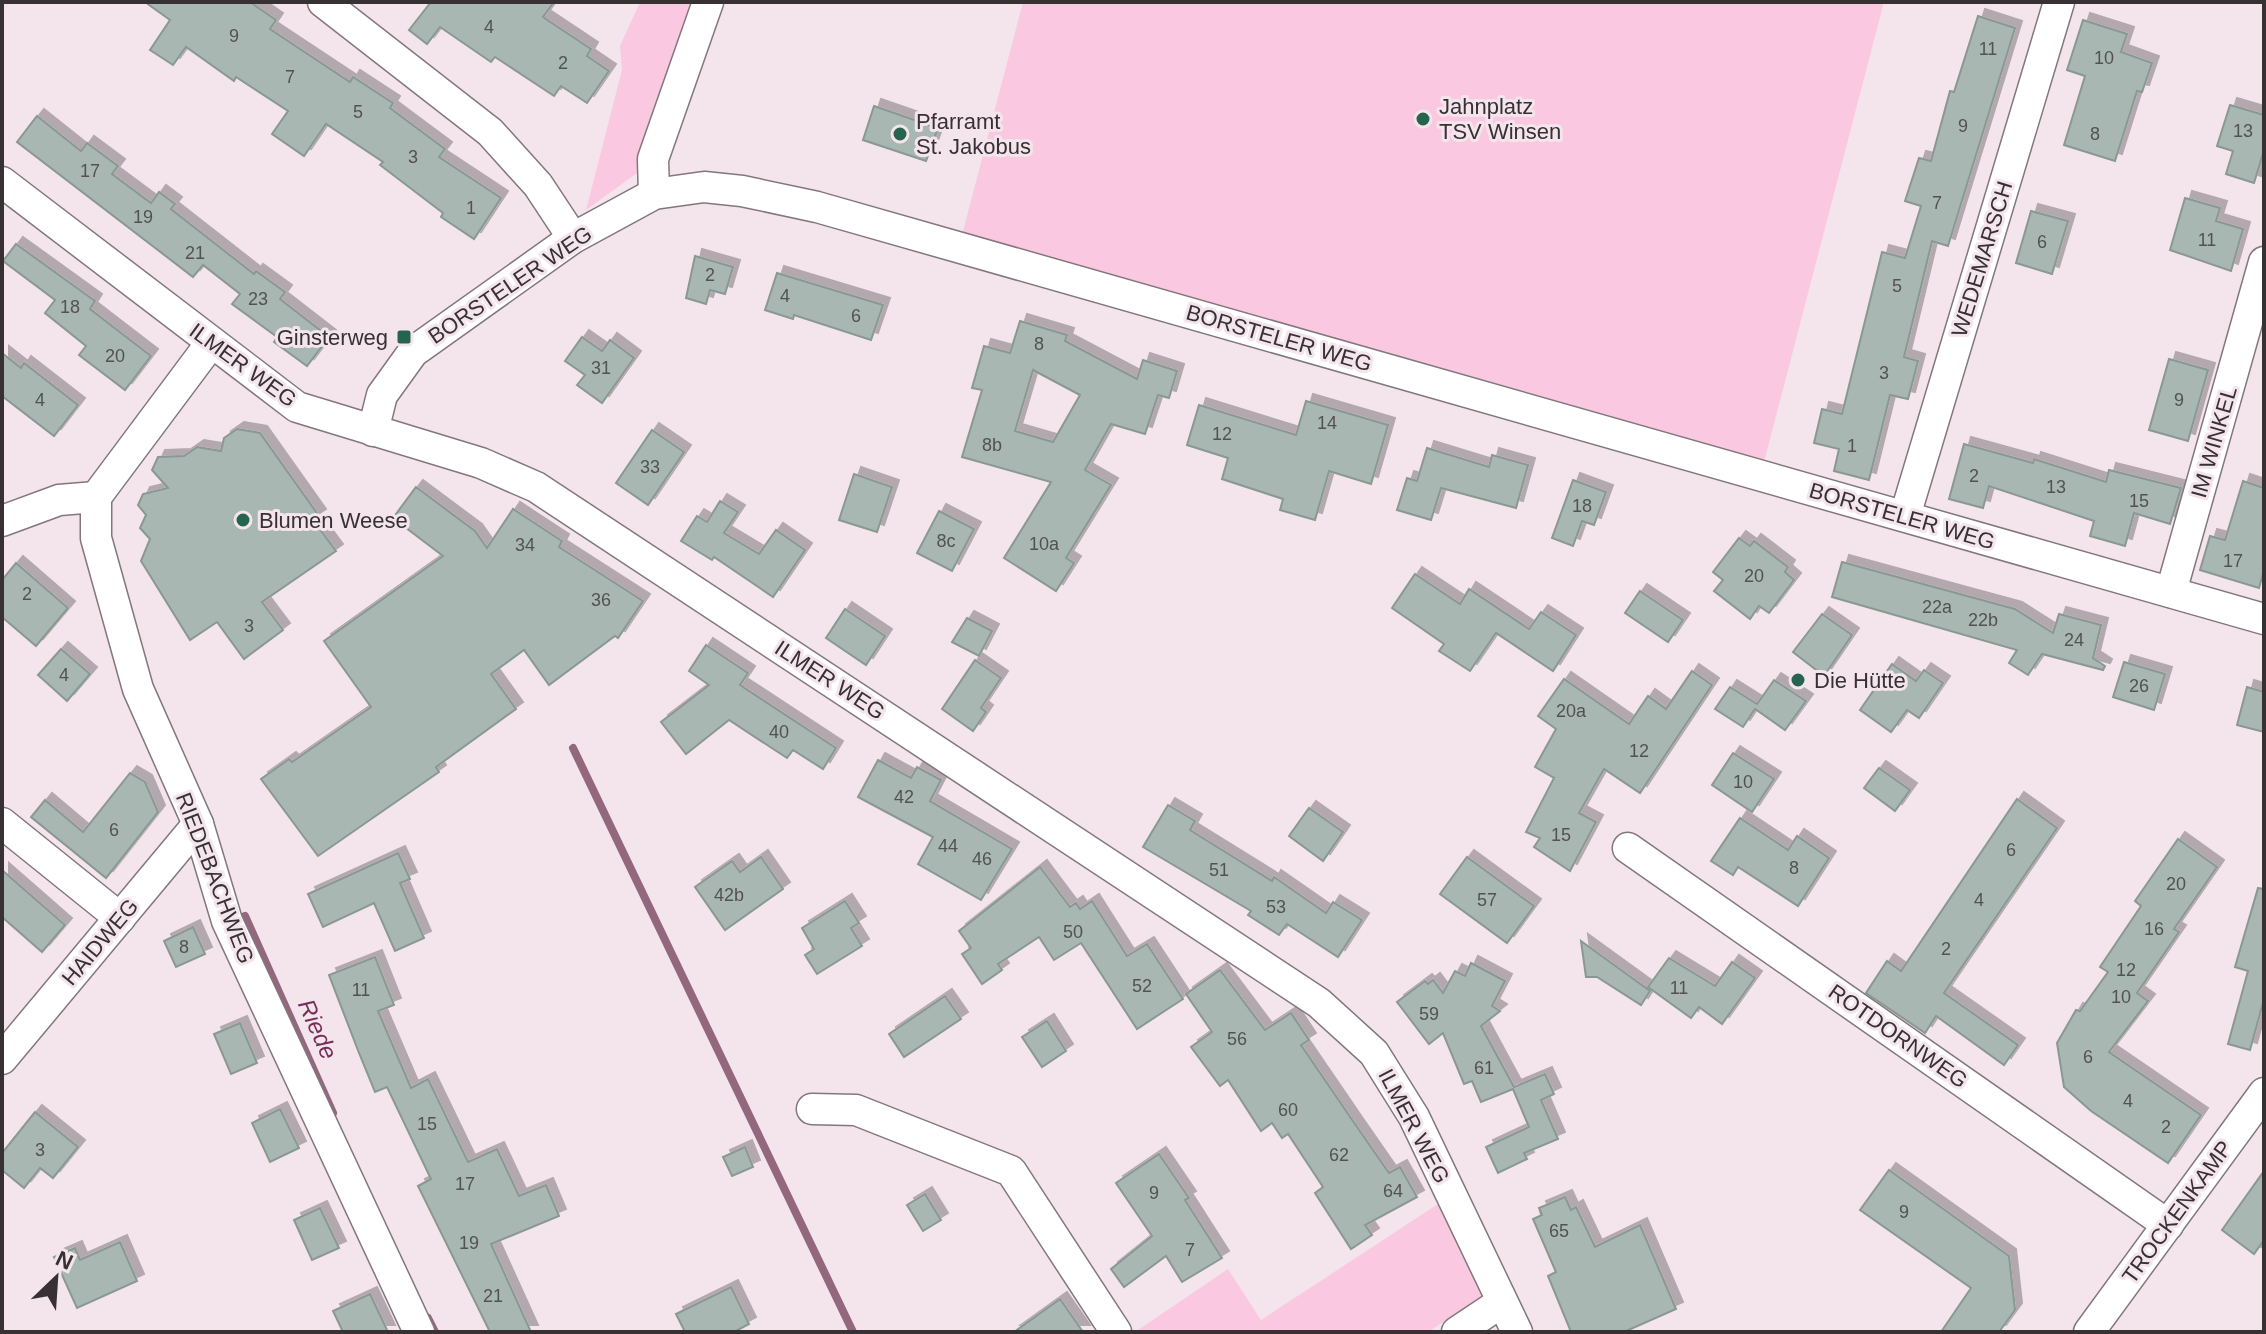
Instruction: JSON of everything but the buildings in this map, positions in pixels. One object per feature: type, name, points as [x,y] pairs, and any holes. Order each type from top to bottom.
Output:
[{"type":"street","points":[[323,2],[490,132],[538,185],[573,238]]},
{"type":"street","points":[[654,194],[653,159],[708,2]]},
{"type":"street","name":"WEDEMARSCH","points":[[1905,516],[2059,2]]},
{"type":"street","name":"ILMER WEG","points":[[2,182],[297,407],[481,463],[536,487],[1319,1003],[1374,1053],[1414,1117],[1517,1332]]},
{"type":"street","name":"BORSTELER WEG","points":[[373,431],[382,395],[413,352],[573,238],[654,194],[704,187],[742,191],[817,207],[2264,619]]},
{"type":"street","name":"IM WINKEL","points":[[2171,592],[2262,282]]},
{"type":"street","points":[[2,521],[59,500],[96,497],[211,343]]},
{"type":"street","name":"RIEDEBACHWEG","points":[[96,497],[96,538],[138,689],[198,824],[227,921],[419,1332]]},
{"type":"street","points":[[2,823],[120,918]]},
{"type":"street","name":"HAIDWEG","points":[[2,1059],[198,824]]},
{"type":"street","name":"ROTDORNWEG","points":[[1628,848],[2168,1225]]},
{"type":"street","name":"TROCKENKAMP","points":[[2089,1332],[2264,1093]]},
{"type":"street","points":[[812,1109],[856,1110],[1011,1171],[1116,1332]]},
{"type":"street","points":[[1457,1332],[1502,1302]]},
{"type":"shaded area","points":[[640,2],[700,2],[644,168],[586,210],[622,70],[620,46]]},
{"type":"shaded area","name":"Jahnplatz TSV Winsen","points":[[1023,2],[1884,2],[1763,466],[962,235]]},
{"type":"shaded area","points":[[1441,1202],[1487,1293],[1428,1332],[1135,1332],[1228,1269],[1261,1320]]},
{"type":"waterway","points":[[573,748],[853,1332]]},
{"type":"waterway","name":"Riede","points":[[245,916],[333,1113]]},
{"type":"waterway","name":"Riede","points":[[428,1318],[435,1332]]},
{"type":"place","name":"Jahnplatz TSV Winsen","points":[[1423,119]]},
{"type":"place","name":"Pfarramt St. Jakobus","points":[[900,134]]},
{"type":"place","name":"Ginsterweg","points":[[404,337]]},
{"type":"place","name":"Blumen Weese","points":[[243,520]]},
{"type":"place","name":"Die Hütte","points":[[1798,680]]}]
